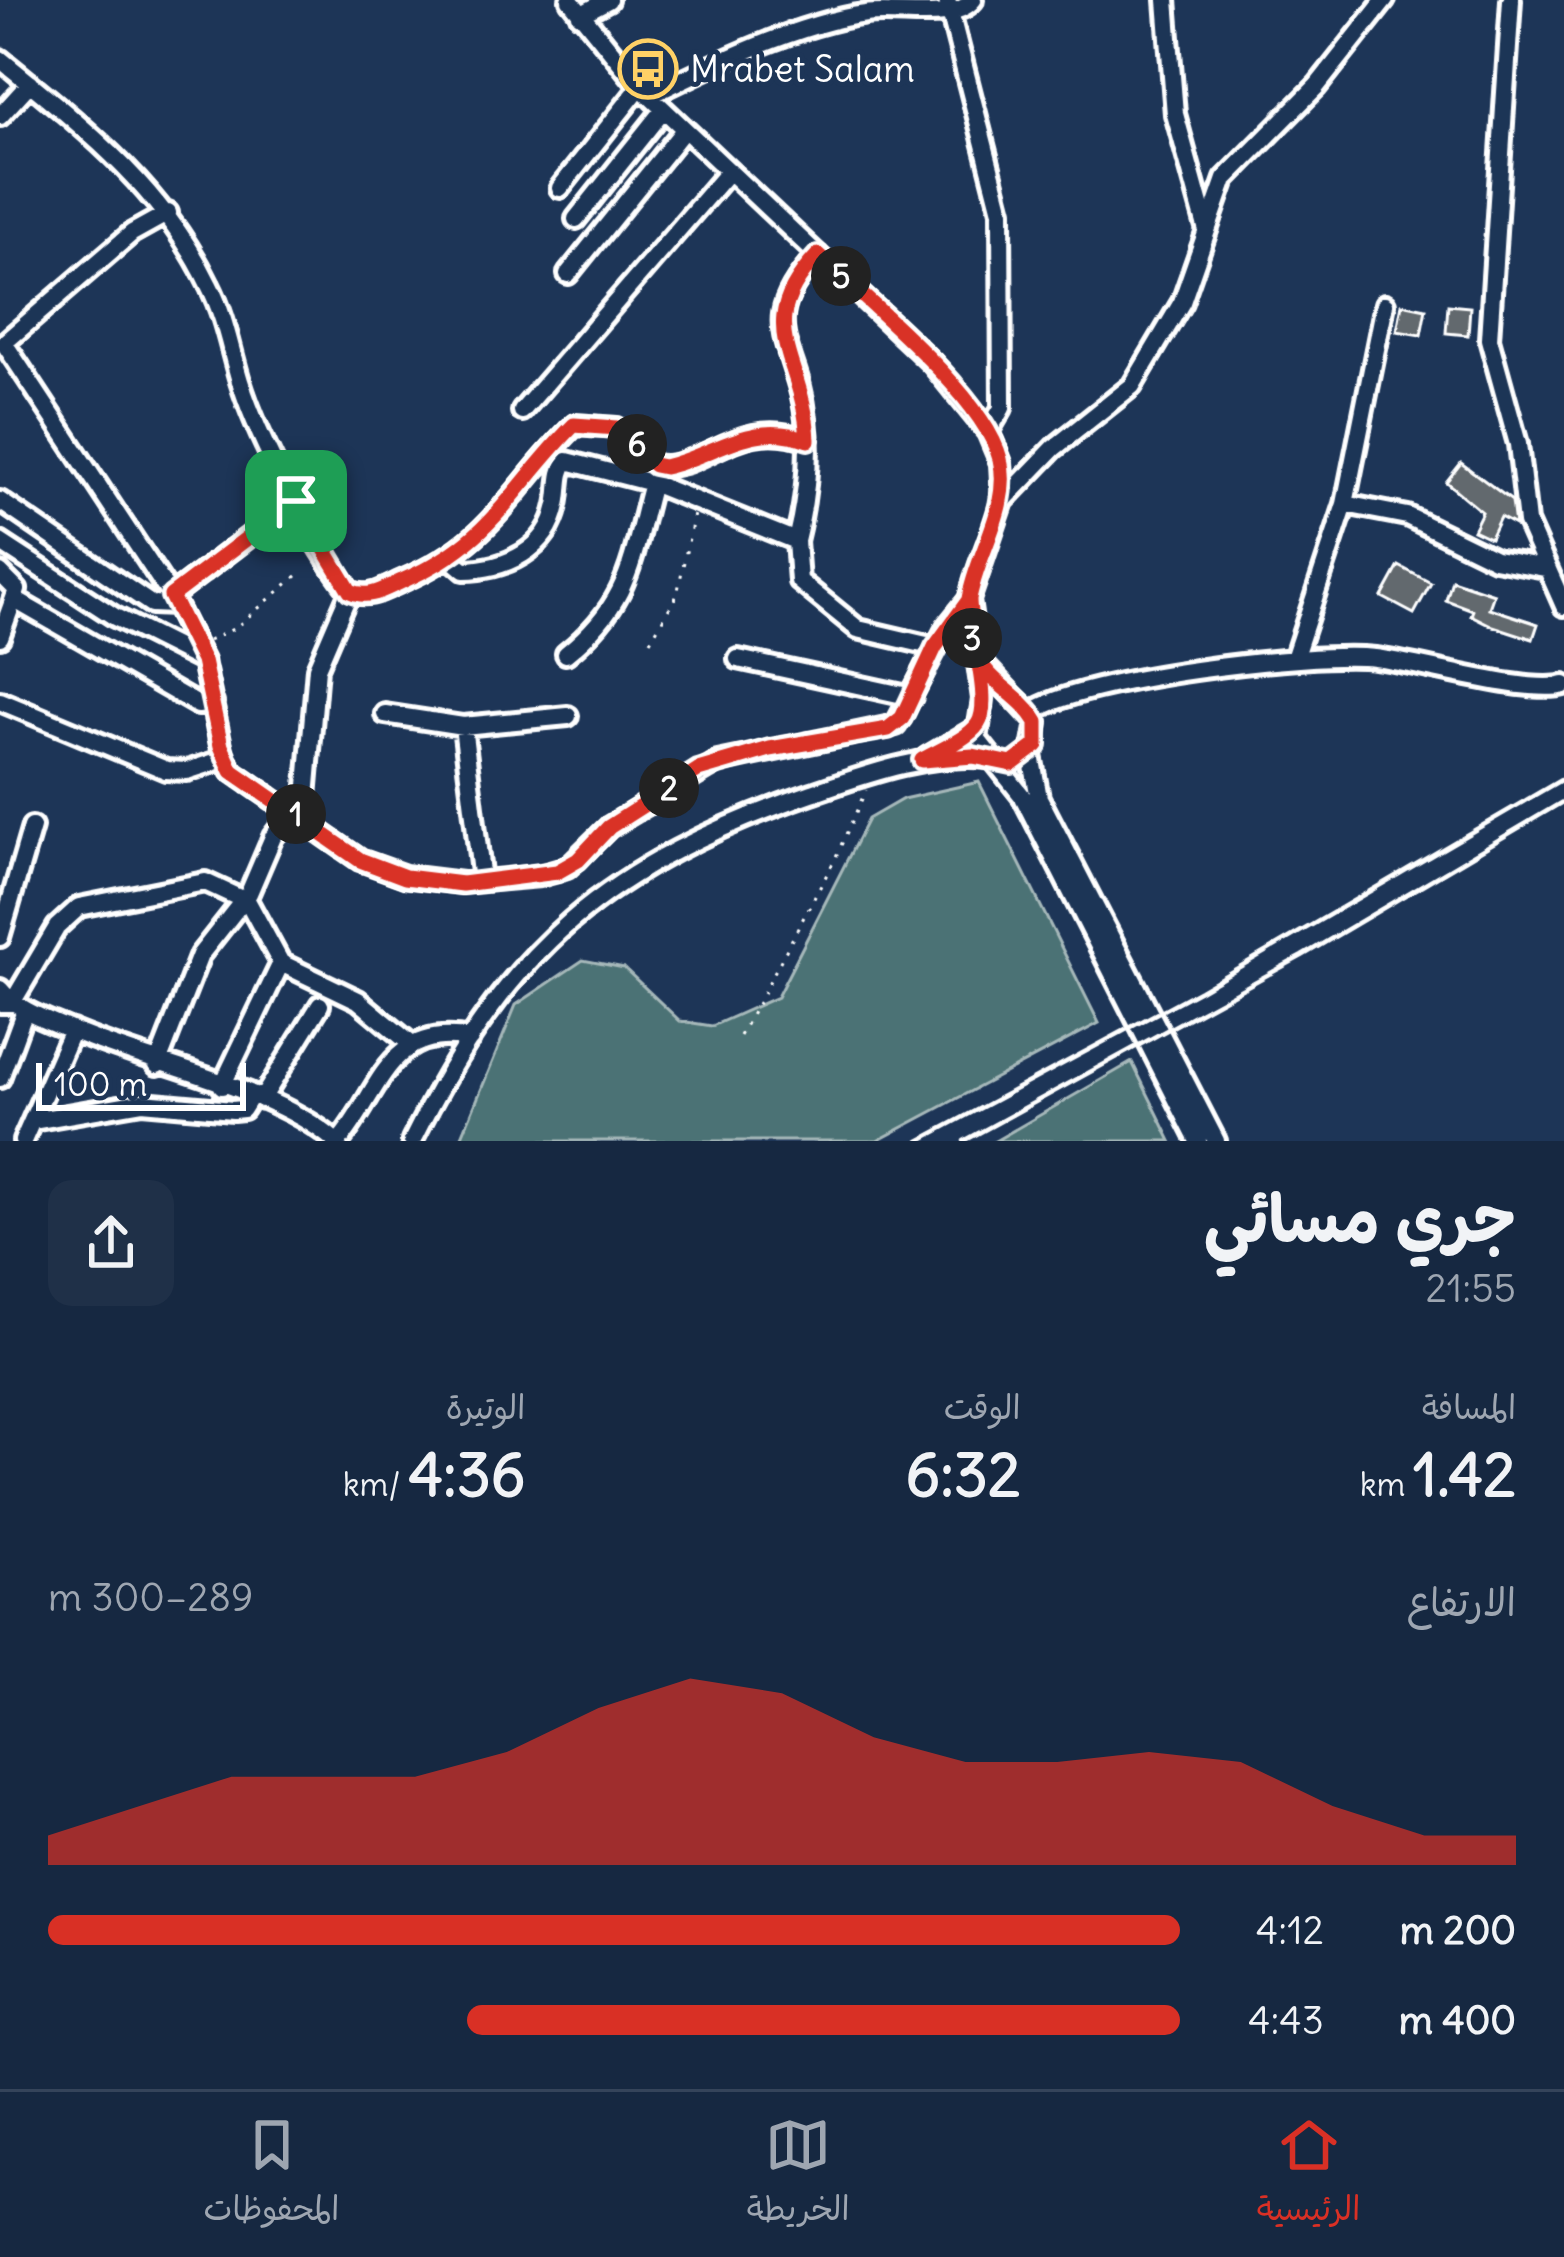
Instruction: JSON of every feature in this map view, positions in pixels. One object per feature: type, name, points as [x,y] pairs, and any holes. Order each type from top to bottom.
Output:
[{"type":"street","points":[[167,213],[132,233],[2,345],[173,601],[200,654],[224,760],[242,779],[340,848],[382,869],[436,882],[482,881],[557,872],[578,860],[609,827],[698,770],[770,749],[888,729],[902,718],[935,647],[969,600],[1003,501],[1000,463],[988,432],[932,363],[663,110],[575,8],[608,0]]},
{"type":"street","points":[[560,188],[644,91],[831,21],[911,10],[964,10],[973,0]]},
{"type":"street","points":[[1166,0],[1175,114],[1206,227]]},
{"type":"street","points":[[1003,501],[1144,371],[1182,302],[1219,188],[1234,167],[1317,86],[1385,0]]},
{"type":"street","points":[[1511,0],[1489,339],[1518,444],[1527,522],[1564,606]]},
{"type":"street","points":[[949,7],[1000,211],[1002,408],[988,432]]},
{"type":"street","points":[[0,58],[128,167],[167,213],[221,311],[248,403],[296,501],[350,591],[370,596],[449,557],[514,501],[564,436],[586,422],[617,428],[653,474],[695,503],[796,541]]},
{"type":"street","points":[[0,116],[30,83]]},
{"type":"street","points":[[576,219],[663,110]]},
{"type":"street","points":[[568,274],[684,130]]},
{"type":"street","points":[[522,411],[728,172]]},
{"type":"street","points":[[818,255],[794,281],[781,315],[808,440],[796,574],[807,591],[858,629],[935,647]]},
{"type":"street","points":[[1294,659],[1346,504],[1385,304]]},
{"type":"street","points":[[449,557],[464,569],[481,569],[501,566],[538,544],[550,528],[562,465],[569,460],[653,474],[732,438],[769,431],[808,440]]},
{"type":"street","points":[[564,436],[569,460]]},
{"type":"street","points":[[566,654],[606,620],[623,593],[653,474]]},
{"type":"street","points":[[0,501],[151,604],[173,601],[296,501]]},
{"type":"street","points":[[1346,504],[1407,516],[1495,560],[1546,568]]},
{"type":"street","points":[[0,542],[115,617],[200,654]]},
{"type":"street","points":[[0,573],[15,586],[15,600],[0,637]]},
{"type":"street","points":[[157,1065],[200,955],[245,899],[273,837],[298,816],[317,668],[350,591]]},
{"type":"street","points":[[15,600],[198,705],[213,703]]},
{"type":"street","points":[[969,600],[980,721],[977,739],[1023,797],[1216,1141]]},
{"type":"street","points":[[976,656],[1027,708],[1039,734],[1031,754],[1039,798],[1082,899]]},
{"type":"street","points":[[738,658],[912,697]]},
{"type":"street","points":[[922,760],[999,703],[1027,708],[1078,694],[1294,659],[1372,658],[1524,687],[1564,685]]},
{"type":"street","points":[[0,701],[166,770],[187,771],[224,760]]},
{"type":"street","points":[[386,714],[463,726],[568,716]]},
{"type":"street","points":[[463,726],[482,881]]},
{"type":"street","points":[[412,1141],[470,1039],[517,970],[640,869],[744,818],[874,772],[922,760],[995,761],[1031,754]]},
{"type":"street","points":[[0,938],[32,827]]},
{"type":"street","points":[[0,1078],[9,1001],[57,927],[80,907],[189,881],[220,886],[245,899],[281,963],[344,991],[412,1045]]},
{"type":"street","points":[[222,1085],[281,963]]},
{"type":"street","points":[[9,1001],[157,1065],[256,1097],[337,1141],[384,1071],[412,1045],[470,1039]]},
{"type":"street","points":[[32,1121],[142,1102],[243,1109],[320,1004]]},
{"type":"street","points":[[23,1141],[72,1030]]},
{"type":"street","points":[[1190,1102],[1198,1141]]},
{"type":"path","points":[[650,640],[684,572],[695,503]]},
{"type":"path","points":[[200,654],[298,575]]},
{"type":"path","points":[[740,1036],[834,862],[874,772]]},
{"type":"green space","points":[[979,782],[1099,1023],[877,1141],[460,1141],[516,1005],[583,960],[624,968],[680,1021],[712,1026],[777,997],[868,819],[903,799]]},
{"type":"green space","points":[[1132,1062],[1171,1141],[995,1141]]},
{"type":"building","points":[[1402,304],[1426,309],[1421,335],[1397,331]]},
{"type":"building","points":[[1448,305],[1470,307],[1468,335],[1446,333]]},
{"type":"building","points":[[1461,463],[1512,501],[1515,525],[1500,517],[1490,538],[1473,530],[1482,512],[1446,482]]},
{"type":"building","points":[[1399,566],[1431,583],[1414,614],[1382,597]]},
{"type":"building","points":[[1452,580],[1494,594],[1489,608],[1538,624],[1533,639],[1493,626],[1471,615],[1473,610],[1446,600]]},
{"type":"railway","points":[[919,1141],[1200,990],[1564,778]]},
{"type":"railway","points":[[964,1141],[1302,956],[1564,801]]},
{"type":"place","name":"Mrabet Salam","points":[[648,69]]},
{"type":"route","points":[[296,501],[171,596],[203,661],[224,760],[232,771],[340,848],[405,877],[462,884],[557,872],[578,860],[631,811],[698,770],[770,749],[888,729],[902,718],[935,647],[969,600],[970,630],[983,714],[977,728],[922,760],[973,756],[1012,764],[1022,761],[1037,745],[1037,722],[976,656],[970,630],[973,584],[1003,501],[998,453],[988,432],[932,363],[818,255],[794,281],[781,315],[808,440],[769,431],[732,438],[664,467],[654,465],[617,428],[586,422],[574,425],[514,501],[477,536],[441,563],[370,596],[350,591],[326,559],[296,501]]}]
